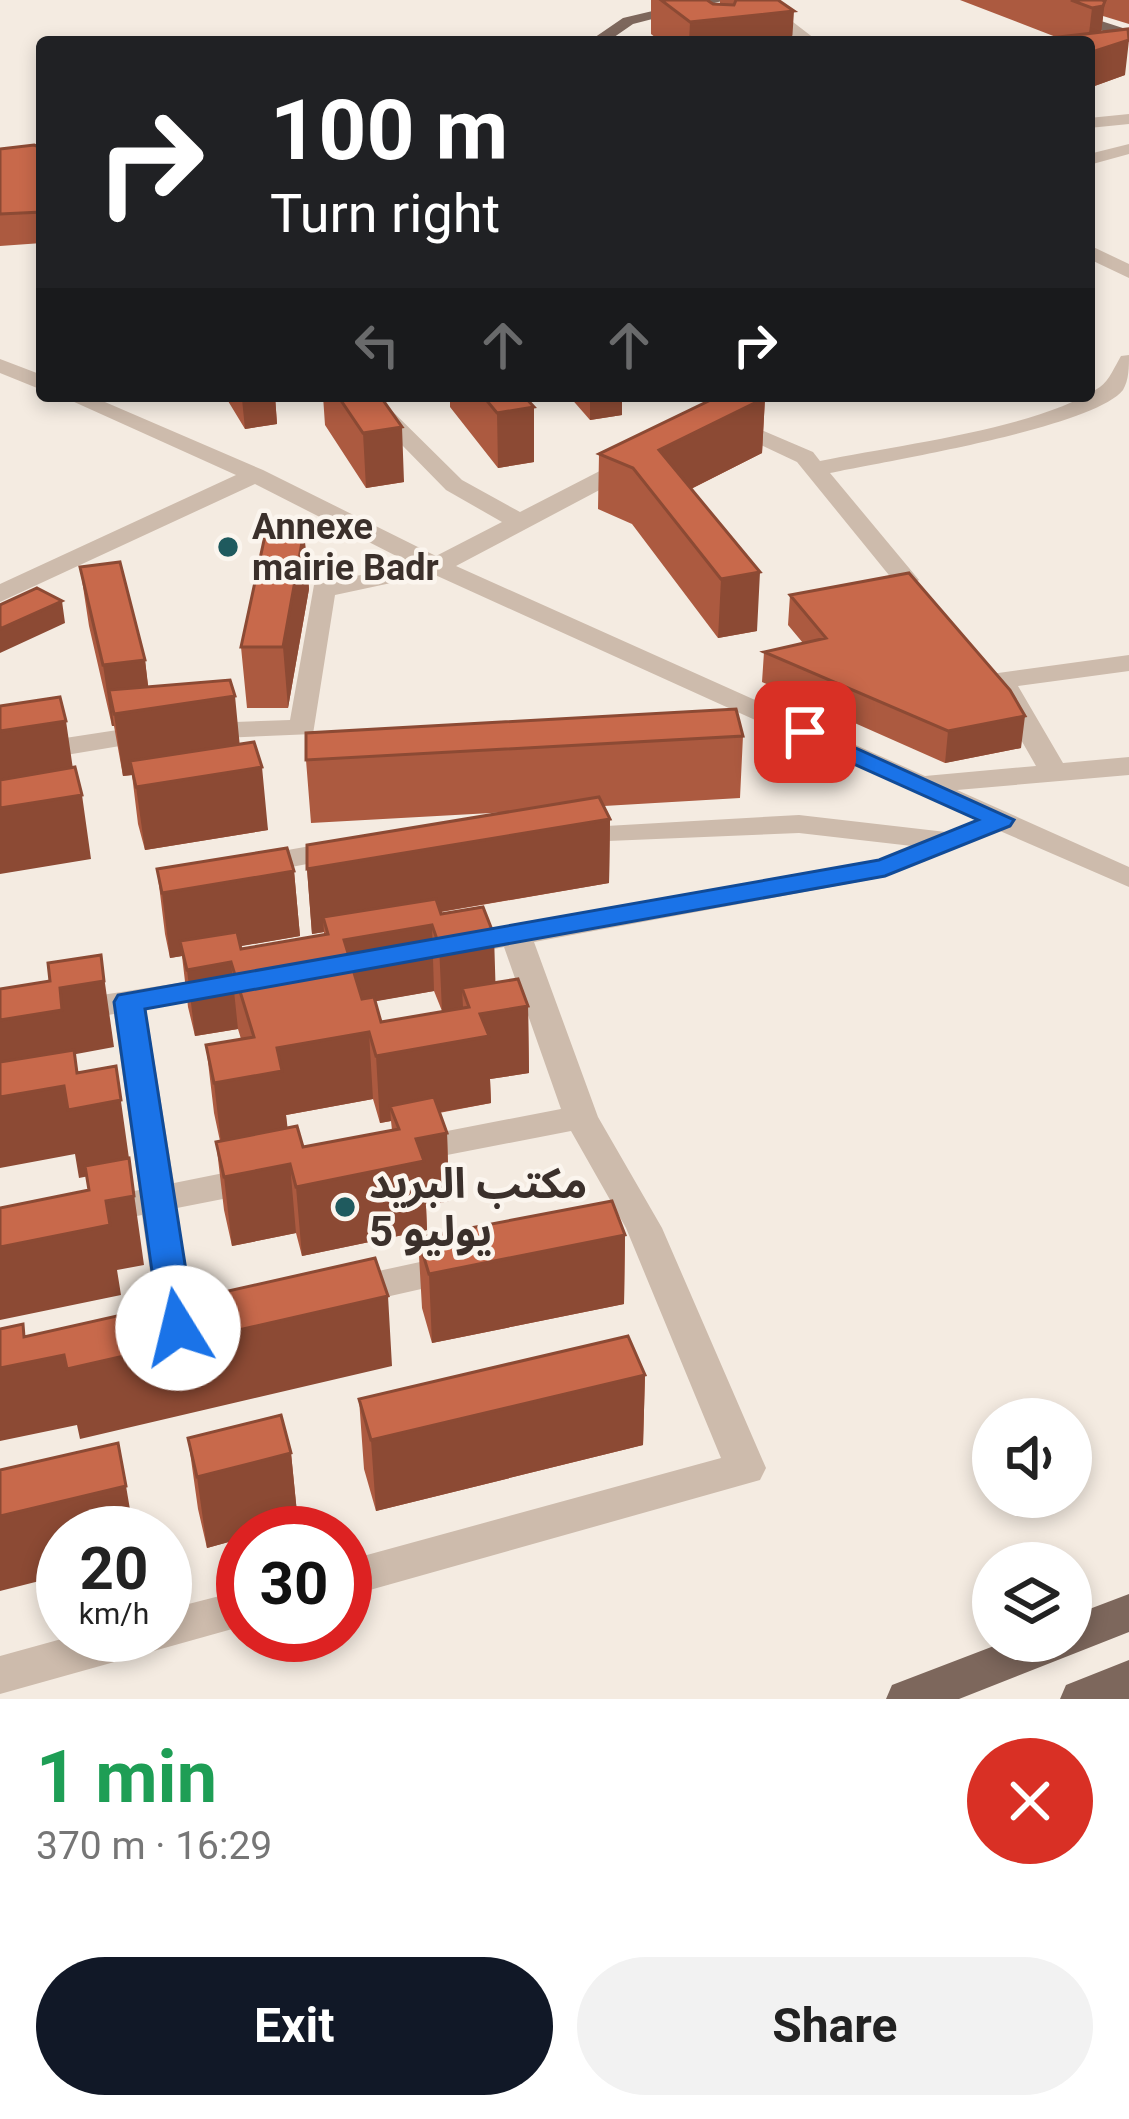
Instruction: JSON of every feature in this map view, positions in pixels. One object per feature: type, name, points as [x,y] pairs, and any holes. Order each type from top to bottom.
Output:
[{"type":"main road","points":[[608,36],[628,21],[718,0]]},
{"type":"main road","points":[[1004,0],[1129,39]]},
{"type":"main road","points":[[1021,0],[1129,39]]},
{"type":"main road","points":[[1092,1627],[1129,1613]]},
{"type":"main road","points":[[908,1699],[1003,1662]]},
{"type":"main road","points":[[1082,1699],[1129,1680]]},
{"type":"street","points":[[775,15],[804,36]]},
{"type":"street","points":[[1095,122],[1129,119]]},
{"type":"street","points":[[1095,158],[1129,149]]},
{"type":"street","points":[[1095,254],[1129,272]]},
{"type":"street","points":[[1095,397],[1112,390],[1129,361]]},
{"type":"street","points":[[0,365],[36,380]]},
{"type":"street","points":[[86,402],[255,475],[436,566],[1129,878]]},
{"type":"street","points":[[371,402],[454,485],[520,522]]},
{"type":"street","points":[[815,469],[1030,425],[1084,402]]},
{"type":"street","points":[[746,404],[708,425],[806,457],[906,580]]},
{"type":"street","points":[[0,757],[149,733],[303,728],[323,590],[436,566],[659,449]]},
{"type":"street","points":[[0,594],[255,475]]},
{"type":"street","points":[[1054,772],[1001,680],[1129,663]]},
{"type":"street","points":[[921,784],[1129,766]]},
{"type":"street","points":[[1088,770],[1129,785]]},
{"type":"street","points":[[424,952],[885,868],[1001,820]]},
{"type":"street","points":[[546,838],[799,824],[950,842]]},
{"type":"street","points":[[237,868],[334,850],[381,847]]},
{"type":"street","points":[[372,1572],[746,1468],[644,1228],[581,1117],[516,937]]},
{"type":"street","points":[[0,1022],[265,979]]},
{"type":"street","points":[[129,1002],[178,1328]]},
{"type":"street","points":[[370,1158],[581,1117]]},
{"type":"street","points":[[68,1217],[299,1172]]},
{"type":"street","points":[[598,1238],[644,1228]]},
{"type":"street","points":[[317,1298],[504,1258]]},
{"type":"street","points":[[133,1338],[224,1318]]},
{"type":"street","points":[[0,1675],[47,1662]]},
{"type":"building","points":[[661,0],[734,5],[736,0],[778,0],[794,11],[690,22]]},
{"type":"building","points":[[1071,0],[1102,0],[1105,1],[1092,8]]},
{"type":"building","points":[[1128,29],[1129,40],[1095,51],[1095,36],[1068,36]]},
{"type":"building","points":[[36,146],[36,212],[0,214],[0,149]]},
{"type":"building","points":[[342,402],[384,402],[402,427],[363,433]]},
{"type":"building","points":[[488,402],[529,402],[534,407],[497,413]]},
{"type":"building","points":[[707,402],[757,402],[659,450],[760,572],[721,579],[633,468],[599,454]]},
{"type":"building","points":[[266,531],[304,531],[283,647],[241,647]]},
{"type":"building","points":[[120,562],[145,660],[103,665],[80,567]]},
{"type":"building","points":[[909,573],[1010,690],[1025,716],[948,731],[764,652],[826,638],[790,595]]},
{"type":"building","points":[[37,588],[62,601],[0,629],[0,605]]},
{"type":"building","points":[[230,680],[235,696],[114,714],[109,690]]},
{"type":"building","points":[[60,697],[66,721],[0,731],[0,706]]},
{"type":"building","points":[[736,709],[743,736],[306,760],[306,733]]},
{"type":"building","points":[[254,742],[262,767],[136,787],[130,761]]},
{"type":"building","points":[[75,767],[82,795],[0,808],[0,780]]},
{"type":"building","points":[[599,797],[610,819],[307,869],[307,845]]},
{"type":"building","points":[[287,848],[294,871],[162,893],[157,869]]},
{"type":"building","points":[[436,899],[441,914],[483,907],[494,935],[439,945],[432,925],[344,940],[362,999],[374,997],[381,1022],[469,1007],[462,988],[518,979],[528,1006],[480,1014],[489,1036],[376,1056],[369,1032],[277,1048],[282,1071],[214,1083],[206,1045],[254,1037],[231,962],[187,970],[180,941],[237,932],[241,949],[328,934],[323,917]]},
{"type":"building","points":[[101,955],[104,981],[60,988],[62,1010],[0,1020],[0,989],[50,981],[48,963]]},
{"type":"building","points":[[74,1050],[77,1073],[116,1066],[121,1100],[68,1110],[64,1086],[0,1097],[0,1062]]},
{"type":"building","points":[[434,1097],[447,1133],[416,1139],[424,1161],[296,1187],[290,1164],[224,1177],[216,1142],[297,1126],[303,1147],[399,1129],[390,1106]]},
{"type":"building","points":[[129,1158],[134,1196],[106,1201],[110,1225],[0,1247],[0,1208],[89,1190],[85,1166]]},
{"type":"building","points":[[612,1201],[625,1235],[429,1274],[418,1238]]},
{"type":"building","points":[[375,1258],[388,1296],[67,1369],[64,1355],[0,1368],[0,1329],[23,1324],[24,1337]]},
{"type":"building","points":[[628,1336],[645,1375],[371,1440],[359,1399]]},
{"type":"building","points":[[281,1415],[291,1453],[197,1477],[188,1438]]},
{"type":"building","points":[[118,1443],[126,1486],[0,1516],[0,1470]]},
{"type":"place","name":"Annexe mairie Badr","points":[[228,547]]},
{"type":"place","name":"مكتب البريد 5 يوليو","points":[[345,1207]]},
{"type":"route","points":[[178,1328],[129,1002],[885,868],[1001,820],[805,732]]}]
